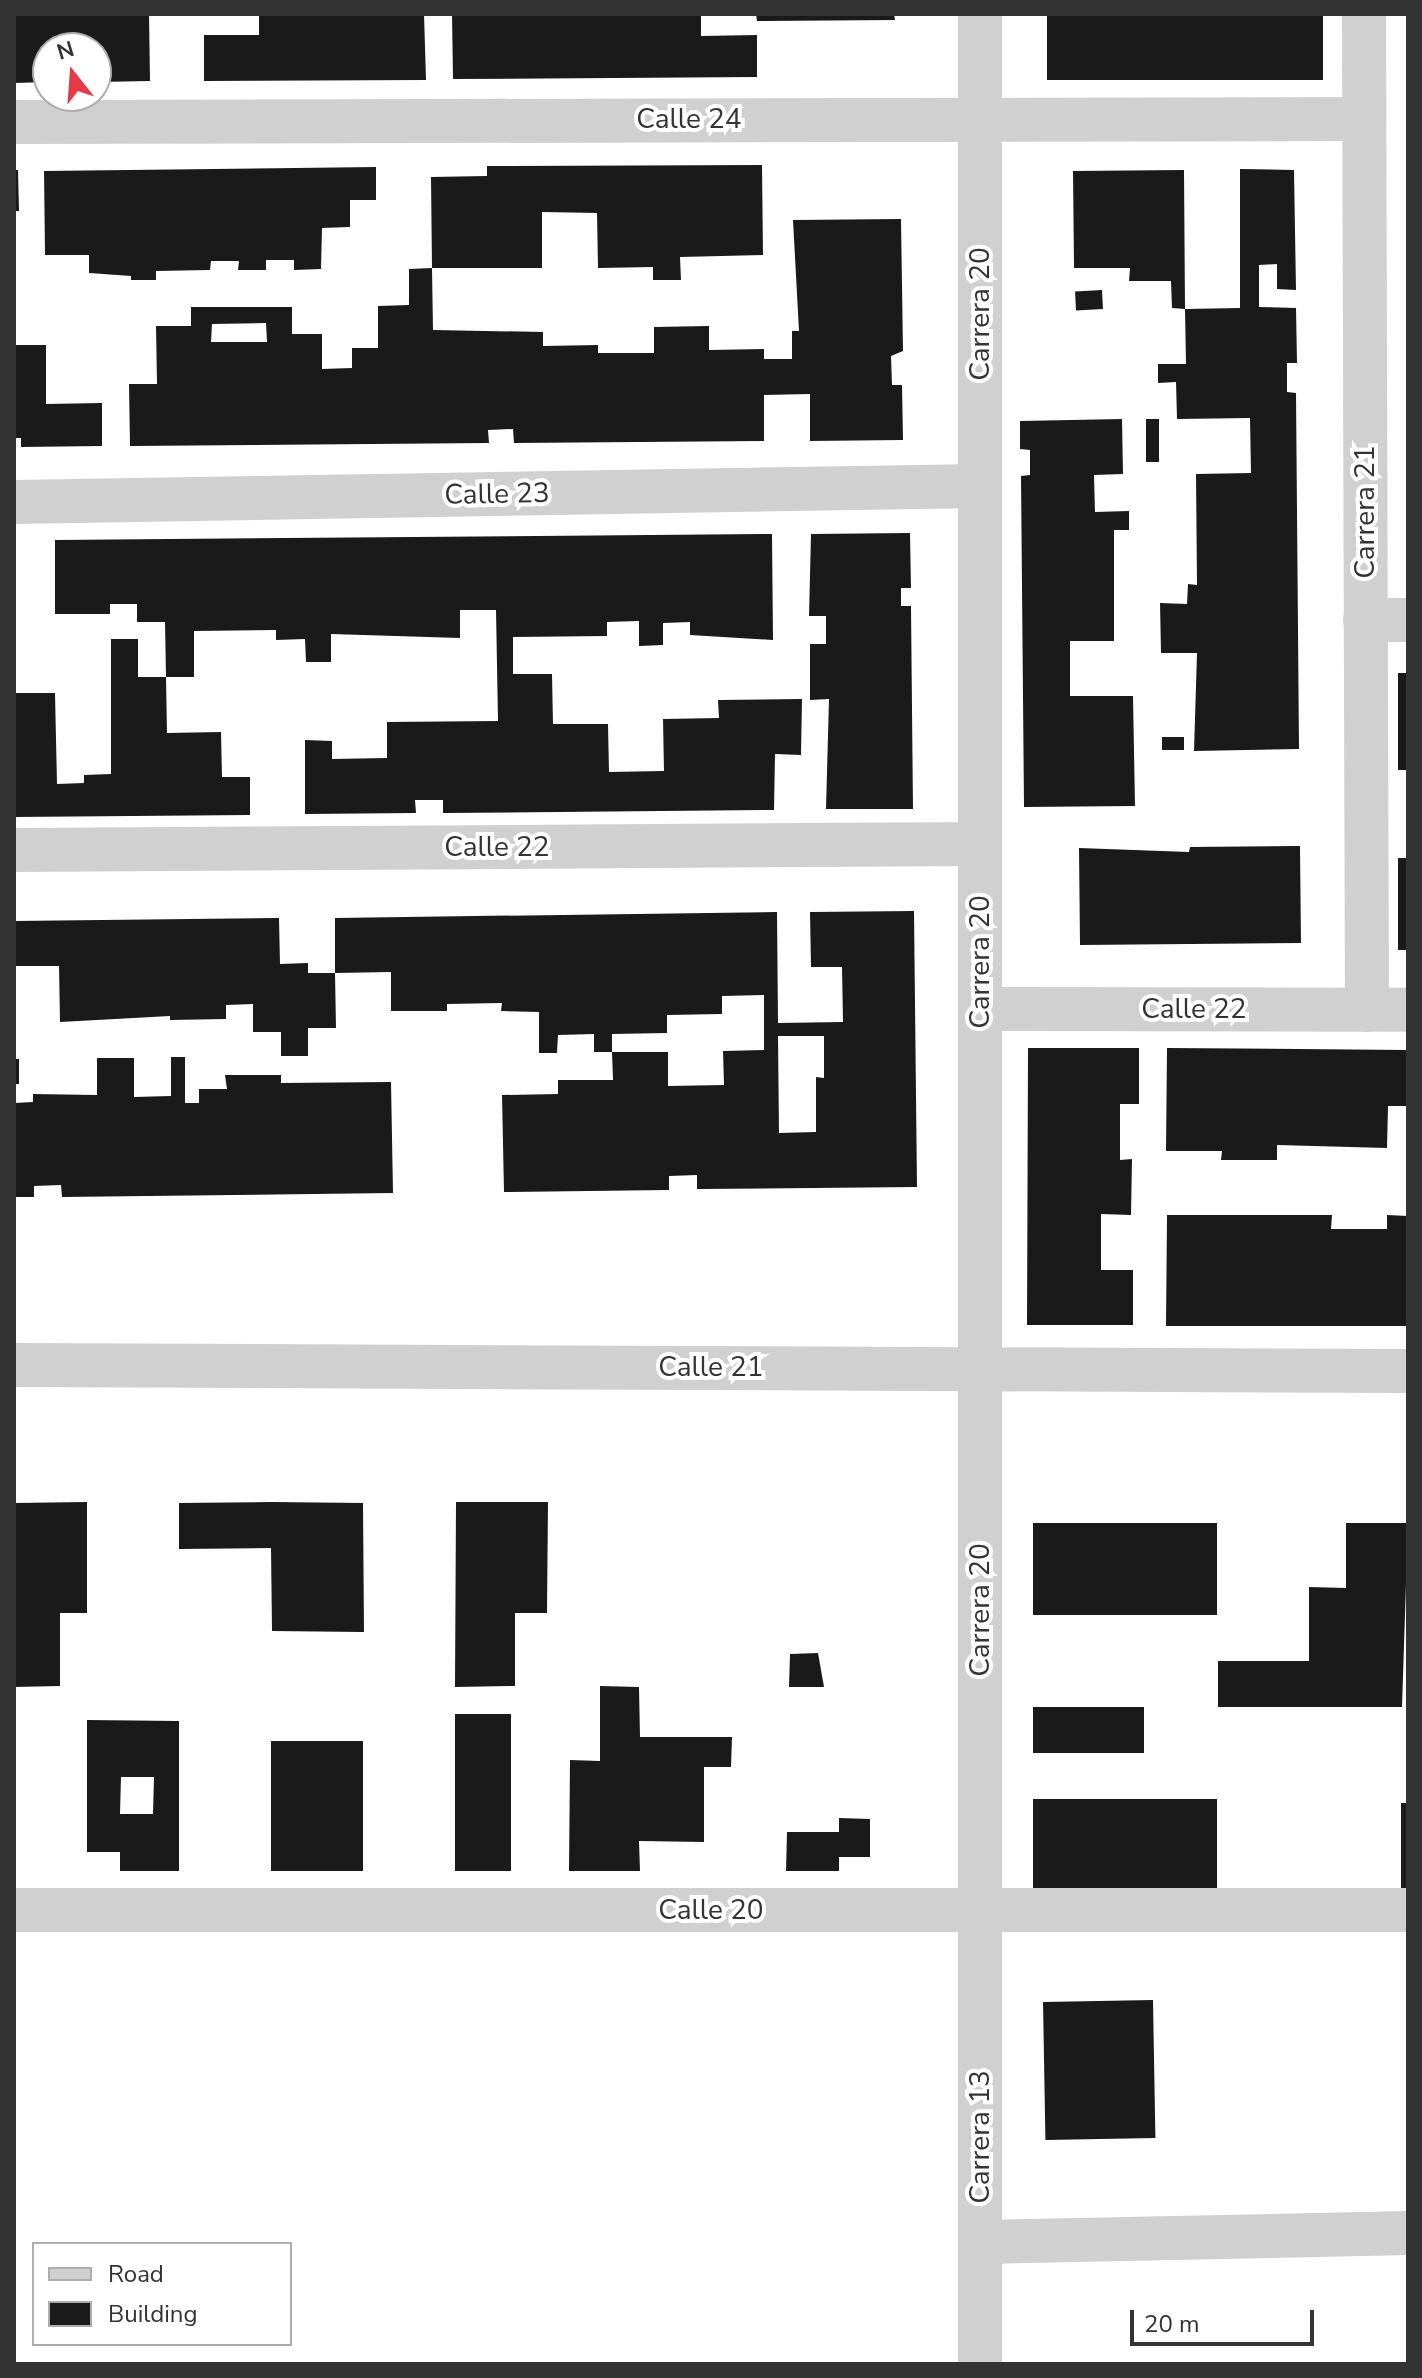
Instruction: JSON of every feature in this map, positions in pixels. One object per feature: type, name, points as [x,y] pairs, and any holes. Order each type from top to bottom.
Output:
[{"type":"street","name":"Carrera 20","points":[[980,14],[980,1910]]},
{"type":"street","name":"Carrera 21","points":[[1364,14],[1365,620],[1388,1010]]},
{"type":"street","name":"Calle 24","points":[[14,122],[980,117],[1364,119]]},
{"type":"street","name":"Calle 23","points":[[14,502],[980,486]]},
{"type":"street","points":[[1365,620],[1408,620]]},
{"type":"street","name":"Calle 22","points":[[14,850],[980,844]]},
{"type":"street","name":"Calle 22","points":[[980,1009],[1388,1010]]},
{"type":"street","name":"Calle 21","points":[[14,1365],[1408,1371]]},
{"type":"street","name":"Calle 20","points":[[14,1910],[1408,1910]]},
{"type":"street","name":"Carrera 13","points":[[980,1910],[980,2364]]},
{"type":"street","points":[[980,2242],[1408,2233]]},
{"type":"building","points":[[14,14],[149,14],[150,81],[112,82],[112,32],[32,32],[32,82],[14,83]]},
{"type":"building","points":[[259,14],[424,14],[426,80],[204,81],[204,35],[259,35]]},
{"type":"building","points":[[452,14],[701,14],[701,36],[757,35],[757,77],[453,79]]},
{"type":"building","points":[[756,14],[894,14],[895,20],[757,21]]},
{"type":"building","points":[[1047,14],[1323,14],[1323,80],[1047,80]]},
{"type":"building","points":[[762,165],[763,255],[680,257],[681,280],[653,280],[653,267],[598,268],[597,213],[542,212],[542,268],[432,268],[431,177],[487,176],[487,166]]},
{"type":"building","points":[[376,167],[376,200],[350,200],[350,227],[322,228],[321,269],[294,270],[294,260],[266,260],[266,270],[238,270],[239,261],[211,261],[210,270],[156,271],[156,280],[131,280],[131,276],[89,273],[89,255],[45,255],[44,171]]},
{"type":"building","points":[[1240,169],[1294,170],[1296,290],[1277,289],[1277,264],[1259,265],[1259,307],[1296,308],[1297,363],[1287,363],[1287,392],[1296,393],[1299,749],[1194,751],[1197,653],[1161,653],[1160,603],[1187,604],[1188,584],[1197,585],[1196,474],[1251,473],[1250,418],[1177,419],[1176,382],[1158,383],[1158,364],[1186,364],[1185,309],[1240,308]]},
{"type":"building","points":[[14,170],[18,170],[19,211],[14,211]]},
{"type":"building","points":[[1184,170],[1185,309],[1172,308],[1171,281],[1129,281],[1130,268],[1074,268],[1073,171]]},
{"type":"building","points":[[901,219],[903,351],[891,356],[892,385],[902,385],[903,440],[810,441],[810,394],[764,395],[764,441],[514,443],[513,429],[488,430],[489,443],[130,446],[129,384],[157,384],[156,326],[191,326],[191,307],[292,307],[292,334],[322,334],[322,369],[352,368],[352,348],[378,348],[378,306],[409,305],[409,269],[432,268],[433,330],[543,332],[543,346],[598,345],[598,353],[654,353],[654,327],[709,326],[709,350],[764,349],[764,359],[792,359],[792,331],[799,331],[793,220]],"holes":[[[266,323],[267,342],[211,342],[212,324]]]},
{"type":"building","points":[[1102,290],[1103,309],[1076,310],[1075,291]]},
{"type":"building","points":[[14,345],[46,345],[46,404],[102,403],[102,446],[21,447],[21,438],[14,438]]},
{"type":"building","points":[[1122,419],[1123,474],[1094,475],[1095,512],[1129,511],[1129,530],[1114,530],[1114,641],[1070,641],[1070,696],[1133,696],[1135,806],[1024,807],[1021,476],[1030,475],[1030,450],[1020,449],[1020,421]]},
{"type":"building","points":[[1146,419],[1159,419],[1159,462],[1146,462]]},
{"type":"building","points":[[910,533],[911,588],[901,588],[901,606],[911,606],[913,809],[826,809],[829,699],[810,700],[810,644],[826,644],[826,616],[809,616],[811,534]]},
{"type":"building","points":[[772,534],[773,640],[690,635],[690,622],[663,623],[663,645],[639,646],[639,621],[607,622],[607,636],[513,637],[513,674],[552,674],[553,724],[608,724],[609,772],[664,771],[663,719],[719,718],[718,700],[802,699],[801,755],[775,754],[774,810],[443,813],[443,800],[415,800],[416,813],[305,814],[305,740],[332,741],[332,759],[387,758],[387,722],[498,721],[496,610],[460,610],[460,638],[331,634],[331,662],[306,662],[305,639],[276,640],[276,630],[194,631],[194,677],[166,677],[165,622],[137,622],[137,604],[110,604],[110,614],[55,614],[55,540]]},
{"type":"building","points":[[111,639],[138,639],[138,677],[166,677],[167,733],[221,732],[222,777],[250,777],[250,815],[14,817],[14,693],[55,693],[57,784],[84,783],[84,775],[111,774]]},
{"type":"building","points":[[1398,673],[1408,673],[1408,770],[1398,770]]},
{"type":"building","points":[[1162,737],[1184,737],[1184,750],[1162,750]]},
{"type":"building","points":[[1300,846],[1301,943],[1080,945],[1079,848],[1189,852],[1190,847]]},
{"type":"building","points":[[1398,858],[1408,858],[1408,950],[1398,950]]},
{"type":"building","points":[[914,911],[917,1187],[697,1189],[697,1175],[669,1176],[669,1190],[504,1192],[502,1095],[558,1094],[558,1080],[613,1080],[612,1052],[594,1052],[594,1034],[558,1035],[557,1053],[539,1053],[539,1012],[501,1011],[502,1003],[447,1004],[447,1011],[391,1011],[391,972],[335,973],[335,918],[777,912],[778,1023],[843,1022],[842,967],[811,967],[810,912]],"holes":[[[764,995],[764,1050],[723,1051],[724,1085],[668,1086],[668,1052],[612,1052],[612,1034],[667,1033],[667,1015],[722,1014],[722,996]],[[778,1036],[824,1036],[824,1078],[816,1077],[816,1132],[779,1133]]]},
{"type":"building","points":[[279,918],[280,964],[308,963],[308,973],[335,973],[336,1028],[308,1028],[308,1056],[281,1056],[281,1032],[253,1032],[253,1004],[226,1005],[226,1019],[170,1020],[170,1016],[60,1022],[59,966],[14,966],[14,921]]},
{"type":"building","points":[[1028,1048],[1139,1048],[1139,1104],[1120,1104],[1120,1160],[1132,1159],[1131,1215],[1101,1214],[1101,1270],[1133,1270],[1133,1325],[1027,1325]]},
{"type":"building","points":[[1167,1048],[1408,1050],[1408,1106],[1388,1106],[1387,1148],[1277,1145],[1277,1160],[1221,1160],[1222,1151],[1166,1151]]},
{"type":"building","points":[[171,1057],[185,1057],[185,1103],[199,1103],[199,1089],[227,1089],[225,1075],[281,1075],[281,1083],[391,1082],[393,1193],[62,1197],[61,1185],[34,1186],[34,1197],[14,1197],[14,1103],[33,1102],[33,1094],[97,1095],[97,1058],[134,1058],[134,1097],[171,1096]]},
{"type":"building","points":[[14,1059],[19,1059],[19,1084],[14,1084]]},
{"type":"building","points":[[1167,1215],[1332,1215],[1331,1229],[1387,1229],[1387,1215],[1408,1216],[1408,1326],[1166,1326]]},
{"type":"building","points":[[87,1502],[87,1613],[60,1613],[60,1686],[14,1687],[14,1503]]},
{"type":"building","points":[[456,1502],[548,1502],[547,1613],[515,1613],[515,1686],[455,1687]]},
{"type":"building","points":[[179,1503],[363,1503],[364,1632],[272,1631],[271,1548],[179,1549]]},
{"type":"building","points":[[1033,1523],[1217,1523],[1217,1615],[1033,1615]]},
{"type":"building","points":[[1346,1523],[1408,1523],[1402,1707],[1218,1707],[1218,1661],[1309,1661],[1309,1587],[1346,1588]]},
{"type":"building","points":[[818,1653],[824,1687],[789,1687],[790,1654]]},
{"type":"building","points":[[600,1686],[639,1687],[640,1737],[732,1737],[731,1767],[704,1767],[704,1842],[639,1841],[640,1871],[569,1871],[570,1760],[600,1761]]},
{"type":"building","points":[[1033,1707],[1144,1707],[1144,1753],[1033,1753]]},
{"type":"building","points":[[455,1714],[511,1714],[511,1871],[455,1871]]},
{"type":"building","points":[[87,1720],[179,1721],[179,1871],[120,1871],[120,1852],[87,1852]],"holes":[[[121,1777],[154,1777],[153,1814],[120,1814]]]},
{"type":"building","points":[[271,1741],[363,1741],[363,1871],[271,1871]]},
{"type":"building","points":[[1033,1799],[1217,1799],[1217,1891],[1033,1891]]},
{"type":"building","points":[[1401,1803],[1408,1803],[1408,1891],[1401,1891]]},
{"type":"building","points":[[839,1818],[870,1819],[870,1857],[839,1857],[839,1871],[786,1871],[787,1832],[839,1832]]},
{"type":"building","points":[[1153,2000],[1155,2138],[1045,2140],[1043,2002]]}]
